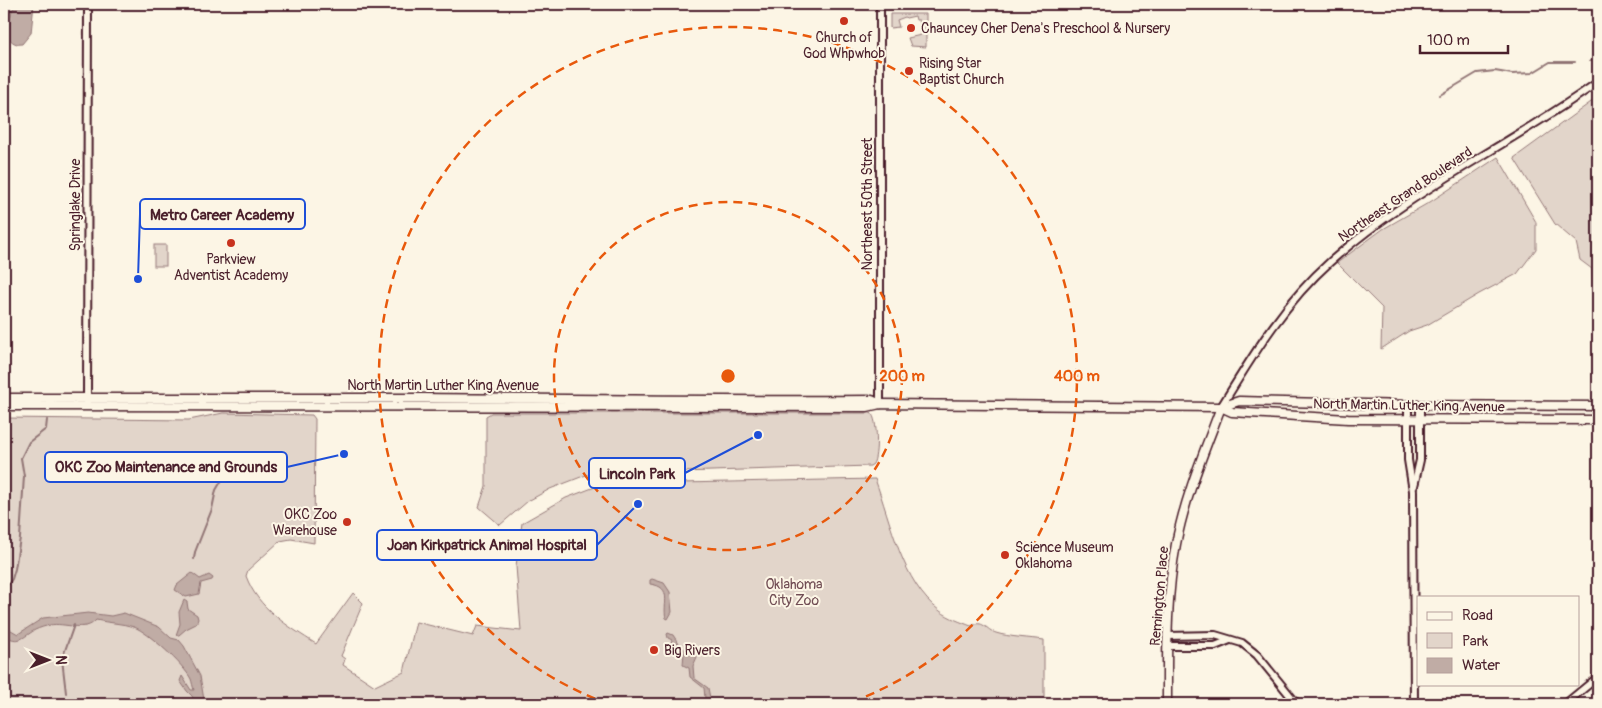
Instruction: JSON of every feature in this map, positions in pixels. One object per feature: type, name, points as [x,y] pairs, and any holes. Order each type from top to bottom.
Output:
[{"type":"main road","name":"North Martin Luther King Avenue","points":[[4,398],[87,402],[866,407],[880,404],[1221,407],[1239,401],[1408,405],[1598,406]]},
{"type":"main road","name":"North Martin Luther King Avenue","points":[[4,406],[87,402]]},
{"type":"main road","name":"North Martin Luther King Avenue","points":[[1221,407],[1232,412],[1340,419],[1598,420]]},
{"type":"main road","name":"Remington Place","points":[[1167,704],[1167,636],[1170,582],[1176,543],[1189,492],[1221,407]]},
{"type":"street","name":"Springlake Drive","points":[[87,402],[88,4]]},
{"type":"street","name":"Northeast 50th Street","points":[[880,4],[880,404]]},
{"type":"street","name":"Northeast Grand Boulevard","points":[[1221,407],[1268,331],[1285,308],[1330,262],[1366,232],[1418,196],[1598,82]]},
{"type":"street","points":[[1408,405],[1408,460],[1413,492],[1414,704]]},
{"type":"street","points":[[1413,492],[1420,460],[1420,405]]},
{"type":"street","points":[[1167,636],[1215,635],[1242,643],[1253,650],[1296,704]]},
{"type":"street","points":[[1167,646],[1215,646],[1230,640]]},
{"type":"street","points":[[1565,704],[1598,677]]},
{"type":"green space","points":[[890,14],[926,14],[926,47],[911,46],[908,38],[921,35],[919,29],[922,28],[915,16],[897,20],[899,27],[890,28]]},
{"type":"green space","points":[[1598,97],[1598,309],[1594,310],[1592,269],[1580,260],[1576,242],[1555,224],[1514,158]]},
{"type":"green space","points":[[1498,157],[1536,222],[1536,249],[1517,274],[1427,325],[1409,331],[1381,349],[1382,308],[1337,263],[1383,229],[1430,202]]},
{"type":"green space","points":[[154,245],[166,245],[166,266],[154,266]]},
{"type":"green space","name":"Oklahoma City Zoo","points":[[223,413],[312,415],[315,419],[314,543],[291,539],[280,541],[248,570],[246,576],[258,598],[275,616],[316,644],[353,593],[363,603],[341,656],[345,659],[343,665],[375,686],[404,672],[416,622],[473,636],[477,626],[521,631],[516,566],[522,523],[566,498],[595,487],[631,484],[875,479],[899,551],[916,585],[927,599],[940,611],[955,620],[971,626],[982,624],[993,632],[1044,640],[1044,704],[4,704],[4,418],[189,420]]},
{"type":"green space","points":[[491,413],[871,413],[876,430],[876,453],[875,460],[870,466],[586,475],[550,489],[528,501],[500,525],[479,507],[486,486],[486,416]]},
{"type":"water","points":[[16,4],[34,4],[31,33],[22,44],[13,42],[6,35],[12,10]]},
{"type":"water","points":[[192,573],[200,579],[209,575],[213,578],[201,583],[199,594],[186,597],[175,590],[177,585]]},
{"type":"water","points":[[652,579],[664,583],[670,592],[672,612],[668,619],[665,613],[665,592],[657,586],[650,584]]},
{"type":"water","points":[[184,600],[187,602],[188,609],[197,615],[198,619],[196,624],[176,635],[180,624],[179,612]]},
{"type":"water","points":[[88,613],[111,616],[124,613],[159,627],[171,638],[179,640],[184,646],[200,676],[204,700],[209,703],[241,704],[196,704],[180,681],[182,676],[191,690],[194,690],[187,673],[156,642],[134,627],[96,620],[92,624],[81,627],[50,625],[37,629],[17,640],[4,635],[4,626],[18,634],[43,618]]},
{"type":"water","points":[[668,633],[673,635],[691,655],[695,652],[697,657],[693,666],[694,678],[708,688],[710,698],[705,698],[704,688],[690,677],[689,668],[683,665],[684,652],[678,644],[671,648],[672,640],[668,638]]},
{"type":"waterway","points":[[33,5],[47,4]]},
{"type":"waterway","points":[[4,10],[12,10]]},
{"type":"waterway","points":[[1590,61],[1598,60]]},
{"type":"waterway","points":[[1440,95],[1477,73],[1495,71],[1512,74],[1532,73],[1550,62],[1575,62]]},
{"type":"waterway","points":[[4,606],[7,586],[12,579],[15,569],[20,538],[24,476],[21,458],[29,442],[46,429],[47,420]]},
{"type":"waterway","points":[[194,559],[212,509],[216,490],[225,475]]},
{"type":"waterway","points":[[66,693],[62,659],[74,625]]},
{"type":"place","name":"Church of God Whpwhob","points":[[844,21]]},
{"type":"place","name":"Chauncey Cher Dena's Preschool & Nursery","points":[[911,28]]},
{"type":"place","name":"Rising Star Baptist Church","points":[[909,71]]},
{"type":"place","name":"Parkview Adventist Academy","points":[[231,243]]},
{"type":"place","name":"Metro Career Academy","points":[[138,279]]},
{"type":"place","name":"Lincoln Park","points":[[758,435]]},
{"type":"place","name":"OKC Zoo Maintenance and Grounds","points":[[344,454]]},
{"type":"place","name":"Joan Kirkpatrick Animal Hospital","points":[[638,504]]},
{"type":"place","name":"OKC Zoo Warehouse","points":[[347,522]]},
{"type":"place","name":"Science Museum Oklahoma","points":[[1005,555]]},
{"type":"place","name":"Big Rivers","points":[[654,650]]}]
